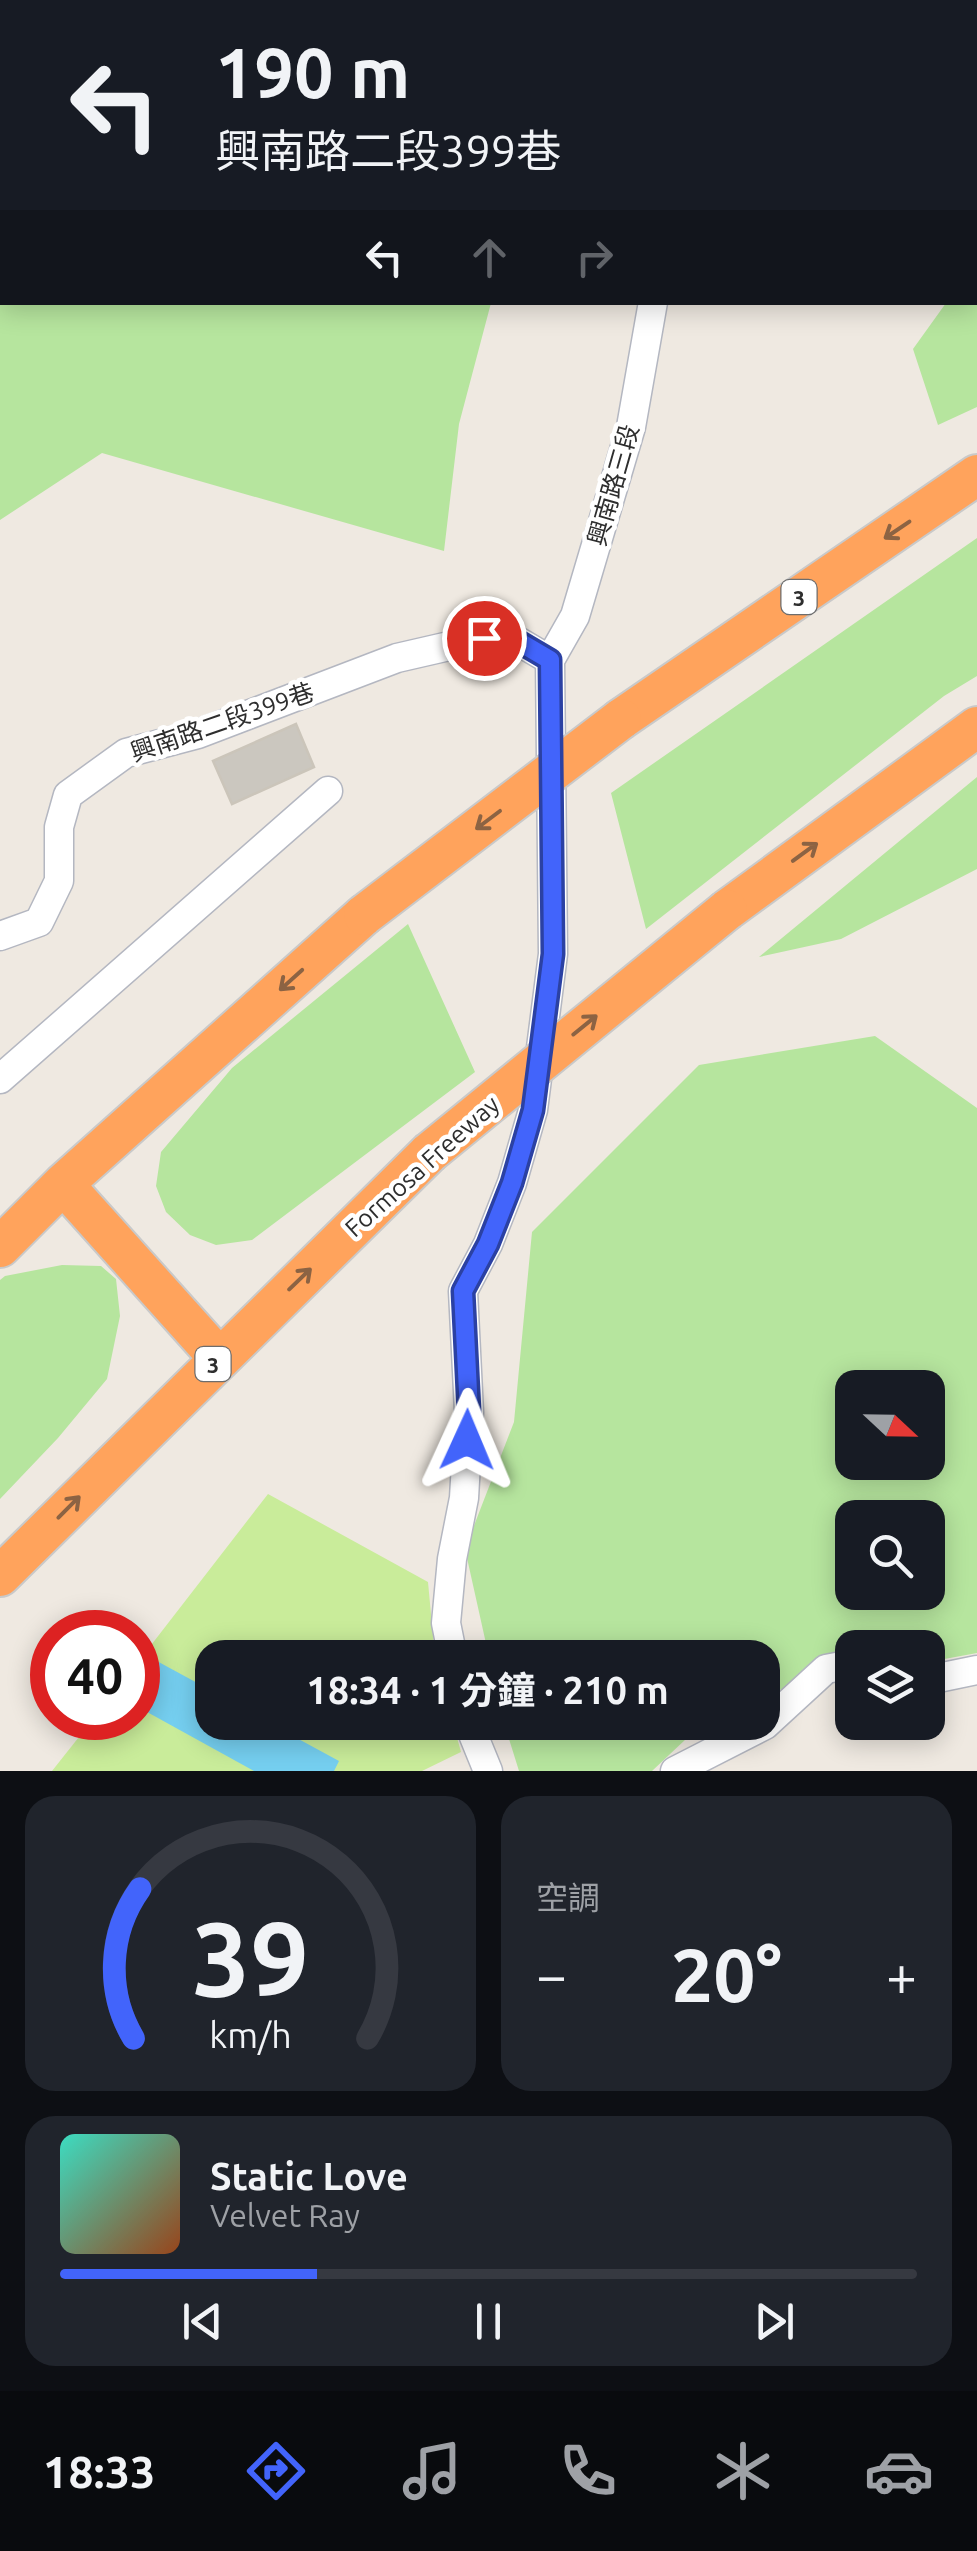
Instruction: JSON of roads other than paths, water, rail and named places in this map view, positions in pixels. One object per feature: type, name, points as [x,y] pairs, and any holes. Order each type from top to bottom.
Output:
[{"type":"highway","name":"3","points":[[0,1247],[63,1184],[364,915],[622,719],[977,475]]},
{"type":"highway","name":"Formosa Freeway","points":[[0,1576],[428,1154],[727,910],[977,727]]},
{"type":"highway","points":[[63,1184],[219,1358]]},
{"type":"street","name":"興南路三段","points":[[550,660],[575,616],[631,427],[652,305]]},
{"type":"street","name":"興南路二段399巷","points":[[0,936],[39,922],[60,881],[59,827],[68,795],[126,753],[198,734],[398,658],[484,638],[516,640],[550,660]]},
{"type":"street","points":[[449,1640],[446,1623],[452,1559],[464,1498],[469,1412],[463,1291],[488,1244],[512,1183],[533,1110],[553,954],[550,660]]},
{"type":"street","points":[[0,1079],[328,791]]},
{"type":"street","points":[[676,1771],[765,1725],[826,1669],[835,1667]]},
{"type":"street","points":[[945,1677],[977,1670]]},
{"type":"street","points":[[475,1740],[488,1771]]},
{"type":"water","points":[[160,1663],[195,1682],[195,1738],[160,1719]]},
{"type":"water","points":[[198,1740],[300,1740],[339,1761],[334,1771],[254,1771]]}]
